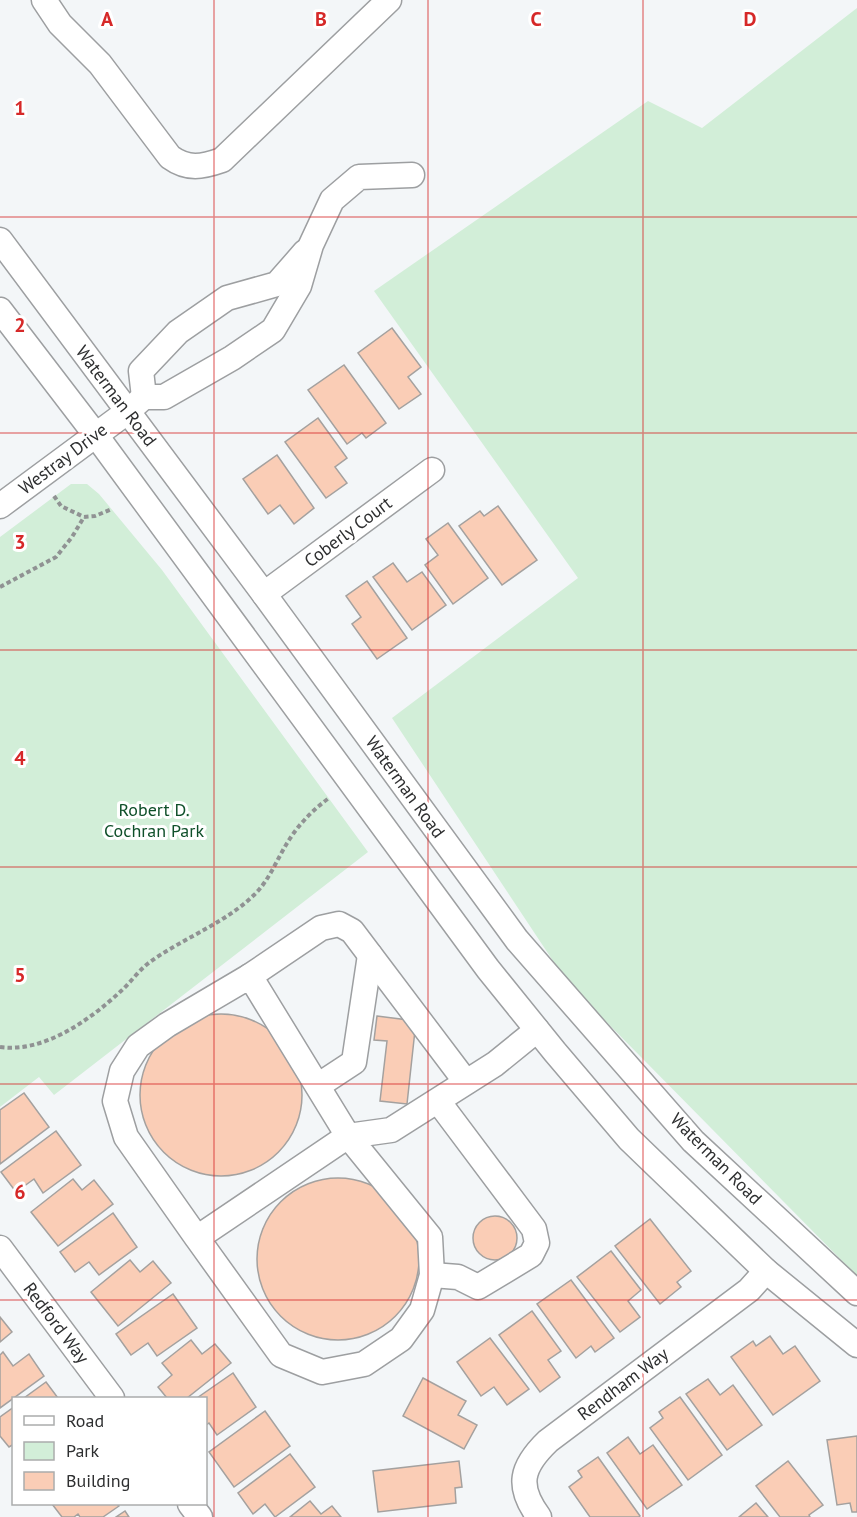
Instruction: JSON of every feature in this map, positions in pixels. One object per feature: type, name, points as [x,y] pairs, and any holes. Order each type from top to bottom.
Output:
[{"type":"street","points":[[44,0],[60,24],[100,64],[170,157],[180,164],[192,167],[222,160],[389,0]]},
{"type":"street","points":[[311,245],[277,284],[227,298],[178,332],[141,371],[135,405],[164,397],[232,358],[273,330],[299,286],[311,245],[332,200],[359,177],[412,175]]},
{"type":"street","name":"Waterman Road","points":[[0,240],[135,405],[264,594],[517,940],[693,1141],[857,1293]]},
{"type":"street","points":[[0,310],[95,434],[488,969],[537,1030],[629,1139],[766,1271],[857,1345]]},
{"type":"street","name":"Westray Drive","points":[[0,506],[135,405]]},
{"type":"street","name":"Coberly Court","points":[[264,594],[432,470]]},
{"type":"street","points":[[250,976],[319,1085],[348,1136],[430,1237],[432,1275],[422,1310],[401,1339],[364,1364],[321,1372],[281,1355],[126,1137],[115,1101],[122,1071],[138,1046],[166,1025],[250,976],[321,928],[339,924],[352,930],[466,1082]]},
{"type":"street","points":[[319,1085],[354,1062],[370,955]]},
{"type":"street","points":[[197,1238],[348,1136],[391,1130],[495,1064],[537,1030]]},
{"type":"street","points":[[432,1275],[458,1277],[478,1287],[531,1254],[537,1244],[534,1229],[438,1101]]},
{"type":"street","name":"Redford Way","points":[[0,1248],[111,1397]]},
{"type":"street","name":"Rendham Way","points":[[540,1517],[524,1490],[524,1472],[533,1455],[548,1441],[749,1290],[766,1271]]},
{"type":"path","points":[[54,496],[61,506],[84,517],[95,516],[112,509]]},
{"type":"path","points":[[0,587],[56,557],[84,517]]},
{"type":"path","points":[[0,1047],[13,1049],[47,1041],[83,1022],[119,993],[148,963],[227,916],[255,894],[291,837],[315,808],[329,798]]},
{"type":"green space","points":[[857,8],[857,1276],[567,982],[392,718],[578,578],[374,291],[648,101],[702,128]]},
{"type":"green space","name":"Robert D. Cochran Park","points":[[71,484],[87,484],[99,494],[162,570],[368,852],[54,1095],[39,1077],[0,1107],[0,537]]},
{"type":"building","points":[[392,328],[421,367],[408,377],[421,394],[399,409],[358,353]]},
{"type":"building","points":[[344,365],[386,423],[366,438],[362,433],[347,444],[308,390]]},
{"type":"building","points":[[318,418],[347,458],[335,467],[347,483],[326,498],[285,442]]},
{"type":"building","points":[[277,455],[314,508],[294,524],[280,505],[268,514],[243,479]]},
{"type":"building","points":[[498,506],[537,560],[502,585],[459,526],[480,511],[484,516]]},
{"type":"building","points":[[448,523],[488,578],[453,604],[425,565],[438,555],[426,539]]},
{"type":"building","points":[[393,563],[407,582],[422,572],[446,605],[412,630],[373,577]]},
{"type":"building","points":[[367,581],[407,638],[377,659],[352,624],[361,617],[346,596]]},
{"type":"building","points":[[221,1014],[252,1020],[278,1038],[296,1064],[302,1095],[296,1126],[278,1152],[252,1170],[221,1176],[190,1170],[164,1152],[146,1126],[140,1095],[146,1064],[164,1038],[190,1020]]},
{"type":"building","points":[[377,1016],[416,1021],[407,1104],[380,1101],[387,1041],[374,1040]]},
{"type":"building","points":[[24,1093],[49,1127],[0,1164],[0,1110]]},
{"type":"building","points":[[56,1131],[81,1165],[43,1193],[34,1179],[16,1192],[1,1172]]},
{"type":"building","points":[[338,1178],[369,1184],[395,1202],[413,1228],[419,1259],[413,1290],[395,1316],[369,1334],[338,1340],[307,1334],[281,1316],[263,1290],[257,1259],[263,1228],[281,1202],[307,1184]]},
{"type":"building","points":[[73,1179],[82,1190],[94,1180],[113,1204],[58,1246],[31,1212]]},
{"type":"building","points":[[113,1213],[137,1247],[99,1275],[89,1262],[75,1272],[60,1252]]},
{"type":"building","points":[[495,1216],[510,1223],[517,1238],[510,1253],[495,1260],[480,1253],[473,1238],[480,1223]]},
{"type":"building","points":[[650,1219],[691,1271],[677,1282],[681,1287],[660,1304],[615,1246]]},
{"type":"building","points":[[611,1251],[641,1290],[628,1301],[640,1317],[620,1332],[577,1277]]},
{"type":"building","points":[[130,1260],[140,1272],[153,1261],[171,1283],[118,1326],[91,1292]]},
{"type":"building","points":[[571,1280],[614,1338],[595,1352],[591,1346],[576,1358],[537,1304]]},
{"type":"building","points":[[173,1294],[197,1328],[157,1356],[148,1343],[131,1355],[116,1334]]},
{"type":"building","points":[[532,1311],[561,1351],[548,1360],[560,1377],[540,1392],[499,1335]]},
{"type":"building","points":[[0,1317],[12,1332],[0,1342]]},
{"type":"building","points":[[770,1336],[783,1354],[795,1346],[820,1381],[773,1415],[731,1357],[753,1341],[756,1346]]},
{"type":"building","points":[[490,1338],[529,1389],[507,1405],[494,1387],[481,1396],[457,1362]]},
{"type":"building","points":[[191,1340],[202,1354],[215,1344],[231,1363],[188,1397],[166,1397],[158,1387],[172,1375],[162,1363]]},
{"type":"building","points":[[3,1352],[13,1366],[29,1354],[44,1376],[12,1397],[0,1408],[0,1355]]},
{"type":"building","points":[[233,1373],[256,1407],[217,1435],[209,1423],[207,1424],[207,1397],[198,1397]]},
{"type":"building","points":[[423,1378],[466,1401],[458,1415],[477,1425],[464,1449],[403,1416]]},
{"type":"building","points":[[708,1379],[720,1395],[733,1385],[762,1425],[727,1450],[686,1394]]},
{"type":"building","points":[[46,1382],[57,1397],[25,1397]]},
{"type":"building","points":[[680,1397],[722,1455],[688,1480],[650,1428],[663,1418],[659,1412]]},
{"type":"building","points":[[12,1408],[12,1445],[9,1447],[0,1436],[0,1417]]},
{"type":"building","points":[[265,1411],[290,1446],[234,1487],[209,1452]]},
{"type":"building","points":[[857,1436],[857,1512],[852,1512],[850,1503],[837,1505],[827,1440]]},
{"type":"building","points":[[628,1437],[640,1454],[653,1445],[682,1485],[647,1509],[607,1453]]},
{"type":"building","points":[[290,1454],[315,1487],[275,1517],[265,1504],[253,1514],[238,1493]]},
{"type":"building","points":[[598,1457],[639,1517],[590,1517],[569,1487],[582,1477],[578,1471]]},
{"type":"building","points":[[459,1461],[462,1487],[455,1488],[456,1503],[378,1512],[373,1471]]},
{"type":"building","points":[[788,1461],[823,1505],[809,1515],[810,1517],[780,1517],[756,1486]]},
{"type":"building","points":[[310,1501],[321,1514],[332,1506],[341,1517],[290,1517]]},
{"type":"building","points":[[756,1503],[768,1517],[739,1517]]},
{"type":"building","points":[[53,1505],[119,1506],[103,1517],[80,1517],[78,1514],[74,1517],[62,1517]]},
{"type":"building","points":[[125,1511],[129,1517],[116,1517]]}]
